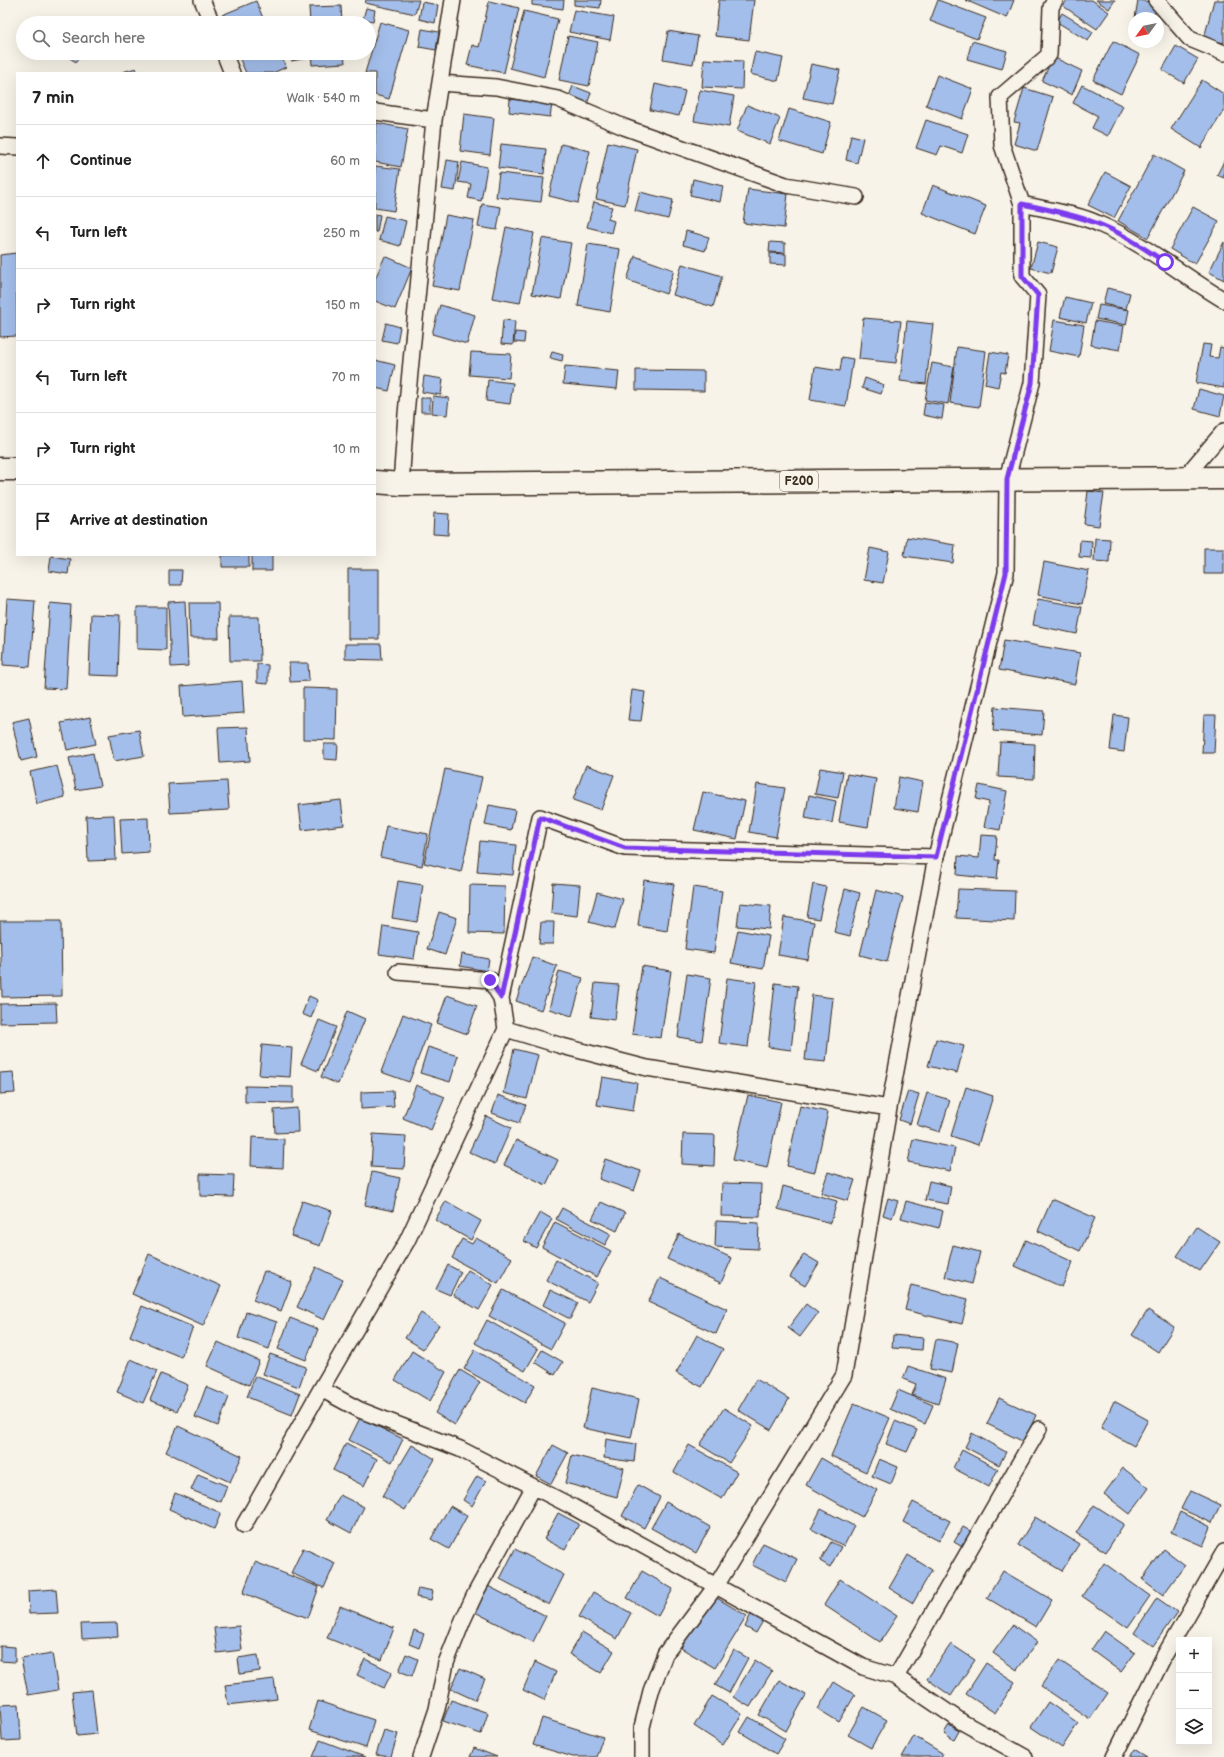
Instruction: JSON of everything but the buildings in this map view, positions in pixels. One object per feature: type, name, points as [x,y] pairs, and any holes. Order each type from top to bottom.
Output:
[{"type":"main road","points":[[0,469],[16,469]]},
{"type":"main road","name":"F200","points":[[376,482],[401,484],[1224,478]]},
{"type":"street","points":[[202,0],[209,16]]},
{"type":"street","points":[[401,484],[406,414],[434,120],[454,0]]},
{"type":"street","points":[[642,1757],[642,1726],[651,1691],[665,1654],[716,1586],[844,1375],[890,1108],[936,857],[1006,573],[1007,479],[1032,383],[1038,295],[1022,276],[1022,204],[1002,145],[1000,97],[1049,55],[1051,7],[1055,0]]},
{"type":"street","points":[[1156,0],[1190,39],[1224,54]]},
{"type":"street","points":[[227,60],[232,72]]},
{"type":"street","points":[[440,83],[496,87],[558,99],[624,127],[786,185],[856,197]]},
{"type":"street","points":[[376,112],[434,120]]},
{"type":"street","points":[[0,146],[16,147]]},
{"type":"street","points":[[1022,204],[1084,219],[1125,236],[1224,300]]},
{"type":"street","points":[[1184,478],[1224,431]]},
{"type":"street","points":[[244,1525],[407,1241],[506,1029],[501,998],[540,817],[625,848],[936,857]]},
{"type":"street","points":[[398,972],[490,980],[501,998]]},
{"type":"street","points":[[506,1029],[562,1046],[646,1068],[890,1108]]},
{"type":"street","points":[[321,1389],[360,1410],[460,1449],[533,1488],[573,1507],[863,1667],[896,1677],[962,1722],[1025,1757]]},
{"type":"street","points":[[896,1677],[1039,1428]]},
{"type":"street","points":[[421,1757],[437,1709],[446,1663],[463,1620],[476,1592],[533,1488]]},
{"type":"street","points":[[1114,1757],[1163,1658],[1224,1552]]},
{"type":"route","points":[[490,980],[501,998],[540,817],[625,848],[936,857],[1006,573],[1007,479],[1032,383],[1038,295],[1022,276],[1022,204],[1097,223],[1125,236],[1165,262]]}]
